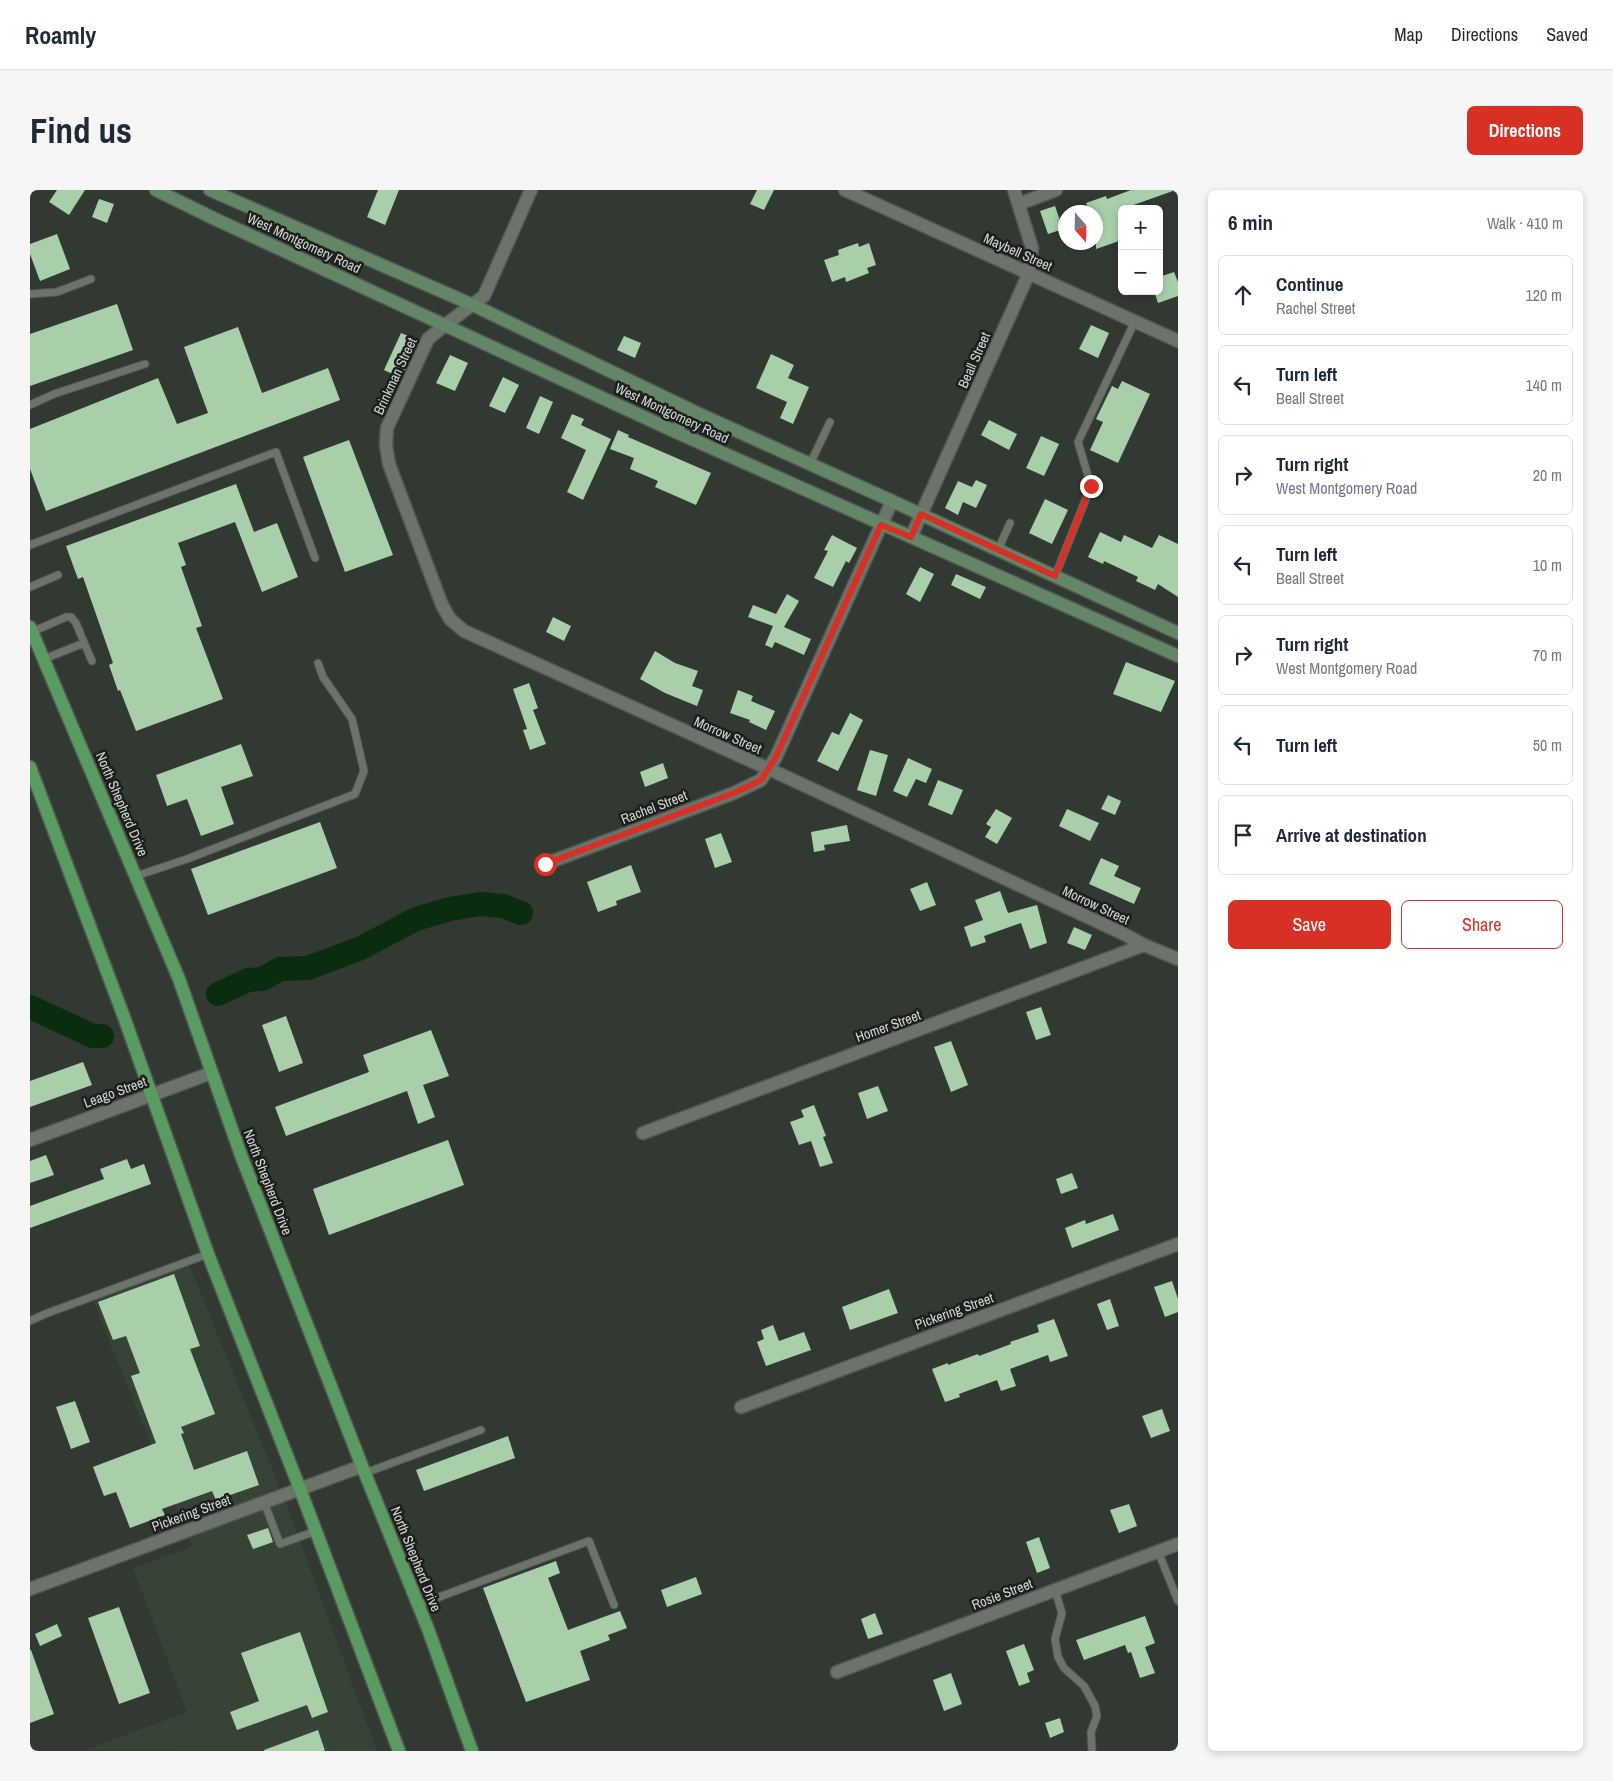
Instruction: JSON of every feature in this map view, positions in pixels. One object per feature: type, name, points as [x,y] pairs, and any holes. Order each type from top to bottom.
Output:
[{"type":"main road","name":"West Montgomery Road","points":[[156,190],[676,432],[1178,656]]},
{"type":"main road","name":"West Montgomery Road","points":[[220,193],[473,305],[687,408],[1178,633]]},
{"type":"main road","points":[[215,219],[220,193]]},
{"type":"main road","points":[[676,432],[687,408]]},
{"type":"main road","points":[[1092,618],[1101,598]]},
{"type":"main road","name":"North Shepherd Drive","points":[[31,629],[179,979],[246,1167],[418,1605],[472,1751]]},
{"type":"main road","points":[[30,767],[152,1095],[208,1254],[300,1489],[399,1751]]},
{"type":"street","name":"Brinkman Street","points":[[399,489],[386,445],[387,428],[428,339],[484,296],[531,190]]},
{"type":"street","name":"Maybell Street","points":[[845,190],[1178,341]]},
{"type":"street","name":"Beall Street","points":[[911,537],[1029,273],[1032,248],[1014,190]]},
{"type":"street","points":[[1019,204],[1056,190]]},
{"type":"street","name":"Morrow Street","points":[[399,489],[442,605],[450,619],[464,631],[769,769],[1122,933],[1144,945],[1178,959]]},
{"type":"street","points":[[769,769],[892,501]]},
{"type":"street","name":"Rachel Street","points":[[545,864],[734,793],[761,780],[769,769]]},
{"type":"street","name":"Homer Street","points":[[643,1133],[1144,945]]},
{"type":"street","name":"Leago Street","points":[[30,1140],[211,1073]]},
{"type":"street","name":"Pickering Street","points":[[741,1406],[1178,1244]]},
{"type":"street","name":"Pickering Street","points":[[30,1589],[300,1489],[363,1469]]},
{"type":"street","name":"Rosie Street","points":[[836,1672],[1178,1544]]},
{"type":"lane","points":[[30,294],[57,292],[91,279]]},
{"type":"lane","points":[[1055,576],[1091,486],[1078,442],[1135,321]]},
{"type":"lane","points":[[30,405],[54,394],[144,364]]},
{"type":"lane","points":[[810,464],[830,422]]},
{"type":"lane","points":[[30,545],[276,452],[316,558]]},
{"type":"lane","points":[[998,550],[1010,523]]},
{"type":"lane","points":[[30,587],[58,575]]},
{"type":"lane","points":[[31,629],[71,617],[76,623],[92,661]]},
{"type":"lane","points":[[44,659],[79,645],[85,646]]},
{"type":"lane","points":[[136,876],[188,859],[355,794],[364,771],[352,720],[323,677],[318,663]]},
{"type":"lane","points":[[30,1321],[208,1254]]},
{"type":"lane","points":[[363,1469],[481,1430]]},
{"type":"lane","points":[[264,1502],[280,1544],[316,1531]]},
{"type":"lane","points":[[418,1605],[589,1541],[614,1605]]},
{"type":"lane","points":[[1158,1551],[1178,1601]]},
{"type":"lane","points":[[1055,1590],[1062,1613],[1055,1639],[1058,1657],[1064,1668],[1084,1686],[1095,1706],[1096,1716],[1091,1732],[1092,1751]]},
{"type":"shaded area","points":[[189,1264],[289,1511],[377,1751],[85,1750],[187,1712],[133,1568],[192,1547],[93,1300]]},
{"type":"building","points":[[57,190],[85,190],[69,215],[49,202]]},
{"type":"building","points":[[378,190],[399,190],[385,225],[367,217]]},
{"type":"building","points":[[757,190],[774,190],[764,210],[750,204]]},
{"type":"building","points":[[1131,190],[1173,190],[1133,205],[1118,205],[1118,241],[1103,247],[1103,205],[1087,205],[1086,203],[1106,196],[1107,199]]},
{"type":"building","points":[[99,199],[114,204],[107,223],[92,217]]},
{"type":"building","points":[[1055,206],[1058,215],[1058,231],[1048,234],[1040,211]]},
{"type":"building","points":[[57,234],[70,269],[40,281],[30,254],[30,244]]},
{"type":"building","points":[[858,243],[859,247],[869,243],[876,265],[867,268],[869,273],[846,282],[845,277],[832,282],[824,260],[839,255],[838,250]]},
{"type":"building","points":[[1174,272],[1178,282],[1178,296],[1158,303],[1155,295],[1163,295],[1163,276]]},
{"type":"building","points":[[117,304],[133,350],[30,386],[30,334]]},
{"type":"building","points":[[1091,325],[1109,333],[1098,358],[1079,349]]},
{"type":"building","points":[[238,327],[262,393],[328,368],[340,400],[46,511],[30,469],[30,429],[158,378],[177,424],[208,413],[184,347]]},
{"type":"building","points":[[401,333],[418,340],[401,378],[384,370]]},
{"type":"building","points":[[624,336],[641,343],[635,358],[617,350]]},
{"type":"building","points":[[771,354],[794,365],[788,378],[809,387],[793,424],[780,418],[787,402],[756,388]]},
{"type":"building","points":[[450,355],[468,363],[455,391],[436,383]]},
{"type":"building","points":[[503,377],[519,385],[505,413],[489,406]]},
{"type":"building","points":[[1122,381],[1150,394],[1118,463],[1090,450],[1103,422],[1096,419],[1112,386],[1118,389]]},
{"type":"building","points":[[540,396],[553,402],[539,434],[526,428]]},
{"type":"building","points":[[572,414],[584,419],[581,425],[611,439],[583,500],[567,492],[586,450],[561,438]]},
{"type":"building","points":[[989,420],[1017,434],[1009,450],[981,435]]},
{"type":"building","points":[[618,430],[629,435],[628,437],[711,473],[696,505],[655,487],[658,481],[630,469],[634,458],[610,449]]},
{"type":"building","points":[[1041,436],[1059,444],[1044,476],[1026,468]]},
{"type":"building","points":[[349,440],[393,555],[345,572],[303,457]]},
{"type":"building","points":[[976,480],[987,485],[976,508],[963,502],[958,515],[945,508],[958,481],[972,487]]},
{"type":"building","points":[[236,484],[254,532],[277,523],[298,577],[262,592],[235,522],[178,543],[186,565],[181,567],[202,626],[196,628],[223,699],[136,731],[120,690],[118,691],[109,665],[113,663],[83,577],[78,579],[66,546]]},
{"type":"building","points":[[1045,499],[1068,510],[1052,544],[1029,533]]},
{"type":"building","points":[[1100,532],[1121,542],[1124,535],[1152,548],[1159,535],[1178,544],[1178,597],[1158,584],[1155,590],[1136,581],[1138,577],[1104,561],[1103,564],[1088,557]]},
{"type":"building","points":[[832,535],[857,548],[849,563],[846,561],[833,587],[814,578],[828,551],[824,550]]},
{"type":"building","points":[[920,567],[934,574],[920,602],[906,594]]},
{"type":"building","points":[[956,574],[986,587],[980,599],[951,585]]},
{"type":"building","points":[[787,594],[799,601],[784,627],[811,639],[804,655],[775,642],[772,648],[765,645],[773,626],[748,617],[753,605],[776,614]]},
{"type":"building","points":[[553,617],[571,626],[564,641],[546,632]]},
{"type":"building","points":[[655,651],[675,663],[698,671],[692,686],[703,690],[697,706],[665,693],[640,679]]},
{"type":"building","points":[[1126,662],[1175,681],[1161,712],[1113,694]]},
{"type":"building","points":[[529,683],[538,708],[533,710],[546,744],[530,750],[523,730],[527,729],[513,689]]},
{"type":"building","points":[[738,690],[753,696],[751,701],[775,711],[766,730],[749,722],[750,720],[730,713]]},
{"type":"building","points":[[850,713],[863,720],[838,771],[817,761],[832,732],[839,735]]},
{"type":"building","points":[[241,744],[253,776],[221,787],[234,824],[201,836],[187,799],[167,806],[156,775]]},
{"type":"building","points":[[870,750],[888,755],[876,796],[857,790]]},
{"type":"building","points":[[908,758],[932,769],[926,783],[916,779],[907,797],[893,791]]},
{"type":"building","points":[[663,763],[668,778],[645,787],[640,772]]},
{"type":"building","points":[[938,780],[963,790],[952,815],[928,805]]},
{"type":"building","points":[[1108,795],[1121,801],[1115,815],[1101,809]]},
{"type":"building","points":[[996,809],[1012,818],[997,844],[985,837],[991,827],[986,824]]},
{"type":"building","points":[[1067,809],[1099,823],[1090,841],[1059,826]]},
{"type":"building","points":[[320,822],[337,868],[208,915],[191,869]]},
{"type":"building","points":[[847,825],[850,841],[824,845],[825,850],[814,852],[811,832]]},
{"type":"building","points":[[721,833],[732,862],[715,868],[705,839]]},
{"type":"building","points":[[1101,858],[1119,866],[1114,876],[1141,888],[1134,904],[1089,884]]},
{"type":"building","points":[[631,865],[641,892],[616,901],[617,905],[598,912],[587,882]]},
{"type":"building","points":[[927,882],[936,905],[920,911],[910,889]]},
{"type":"building","points":[[1000,891],[1008,913],[1037,905],[1047,943],[1030,949],[1021,923],[984,936],[986,942],[971,947],[964,927],[983,920],[975,900]]},
{"type":"building","points":[[1074,927],[1092,935],[1085,950],[1067,943]]},
{"type":"building","points":[[1041,1007],[1051,1035],[1036,1040],[1026,1012]]},
{"type":"building","points":[[286,1016],[303,1063],[279,1072],[262,1025]]},
{"type":"building","points":[[431,1030],[449,1076],[423,1085],[435,1117],[418,1124],[407,1091],[286,1136],[275,1107],[369,1072],[363,1055]]},
{"type":"building","points":[[951,1041],[968,1085],[951,1092],[934,1047]]},
{"type":"building","points":[[83,1062],[92,1085],[30,1107],[30,1081]]},
{"type":"building","points":[[878,1086],[888,1111],[867,1119],[858,1093]]},
{"type":"building","points":[[814,1105],[826,1136],[823,1137],[833,1163],[820,1167],[811,1141],[799,1145],[790,1122],[804,1117],[801,1110]]},
{"type":"building","points":[[448,1140],[464,1185],[329,1235],[313,1189]]},
{"type":"building","points":[[46,1155],[54,1175],[30,1183],[30,1161]]},
{"type":"building","points":[[127,1159],[131,1169],[144,1164],[151,1184],[30,1228],[30,1206],[104,1179],[100,1169]]},
{"type":"building","points":[[1072,1173],[1078,1188],[1061,1194],[1056,1179]]},
{"type":"building","points":[[1113,1214],[1119,1230],[1072,1248],[1065,1228],[1085,1220],[1086,1224]]},
{"type":"building","points":[[174,1274],[200,1346],[190,1349],[215,1414],[181,1427],[184,1433],[181,1434],[194,1470],[247,1451],[259,1485],[216,1500],[212,1491],[162,1509],[165,1515],[130,1528],[116,1492],[104,1496],[93,1467],[156,1443],[131,1376],[140,1373],[126,1336],[113,1340],[98,1302]]},
{"type":"building","points":[[1172,1281],[1178,1299],[1178,1312],[1165,1317],[1154,1287]]},
{"type":"building","points":[[889,1289],[898,1313],[850,1330],[842,1307]]},
{"type":"building","points":[[1110,1299],[1119,1326],[1107,1330],[1097,1304]]},
{"type":"building","points":[[1054,1319],[1068,1356],[1050,1362],[1048,1355],[1010,1369],[1016,1386],[1001,1391],[997,1380],[959,1394],[960,1397],[945,1402],[932,1369],[978,1354],[979,1356],[1011,1344],[1010,1342],[1039,1332],[1037,1325]]},
{"type":"building","points":[[773,1325],[779,1341],[804,1332],[811,1350],[766,1366],[757,1342],[764,1339],[761,1330]]},
{"type":"building","points":[[75,1401],[90,1442],[71,1449],[56,1407]]},
{"type":"building","points":[[1162,1409],[1170,1431],[1151,1438],[1142,1416]]},
{"type":"building","points":[[508,1436],[515,1458],[424,1491],[416,1470]]},
{"type":"building","points":[[1129,1504],[1137,1526],[1119,1533],[1110,1510]]},
{"type":"building","points":[[268,1528],[273,1542],[253,1549],[247,1535]]},
{"type":"building","points":[[1039,1537],[1050,1568],[1037,1573],[1026,1542]]},
{"type":"building","points":[[556,1561],[560,1573],[548,1578],[568,1630],[620,1611],[627,1628],[608,1635],[610,1640],[580,1651],[590,1680],[526,1702],[483,1588]]},
{"type":"building","points":[[696,1577],[702,1594],[667,1607],[661,1590]]},
{"type":"building","points":[[119,1607],[150,1693],[119,1704],[88,1618]]},
{"type":"building","points":[[875,1613],[883,1634],[868,1639],[861,1619]]},
{"type":"building","points":[[1145,1616],[1155,1643],[1145,1647],[1155,1673],[1140,1678],[1131,1652],[1128,1653],[1125,1645],[1084,1660],[1076,1640]]},
{"type":"building","points":[[57,1624],[62,1636],[40,1646],[35,1634]]},
{"type":"building","points":[[300,1632],[328,1712],[312,1718],[307,1705],[237,1730],[230,1712],[259,1701],[241,1653]]},
{"type":"building","points":[[1024,1644],[1034,1670],[1027,1673],[1030,1682],[1019,1686],[1006,1651]]},
{"type":"building","points":[[30,1650],[54,1714],[30,1723]]},
{"type":"building","points":[[951,1673],[962,1704],[944,1711],[933,1680]]},
{"type":"building","points":[[1060,1718],[1064,1732],[1050,1738],[1045,1723]]},
{"type":"building","points":[[318,1730],[325,1751],[264,1751],[264,1750]]},
{"type":"waterway","points":[[218,994],[248,980],[262,979],[280,969],[308,968],[361,948],[416,919],[450,909],[480,904],[503,906],[521,913]]},
{"type":"waterway","points":[[30,1007],[93,1036],[102,1036]]},
{"type":"route","points":[[545,864],[734,793],[761,780],[776,757],[881,525],[911,537],[921,514],[1055,576],[1091,486]]}]
